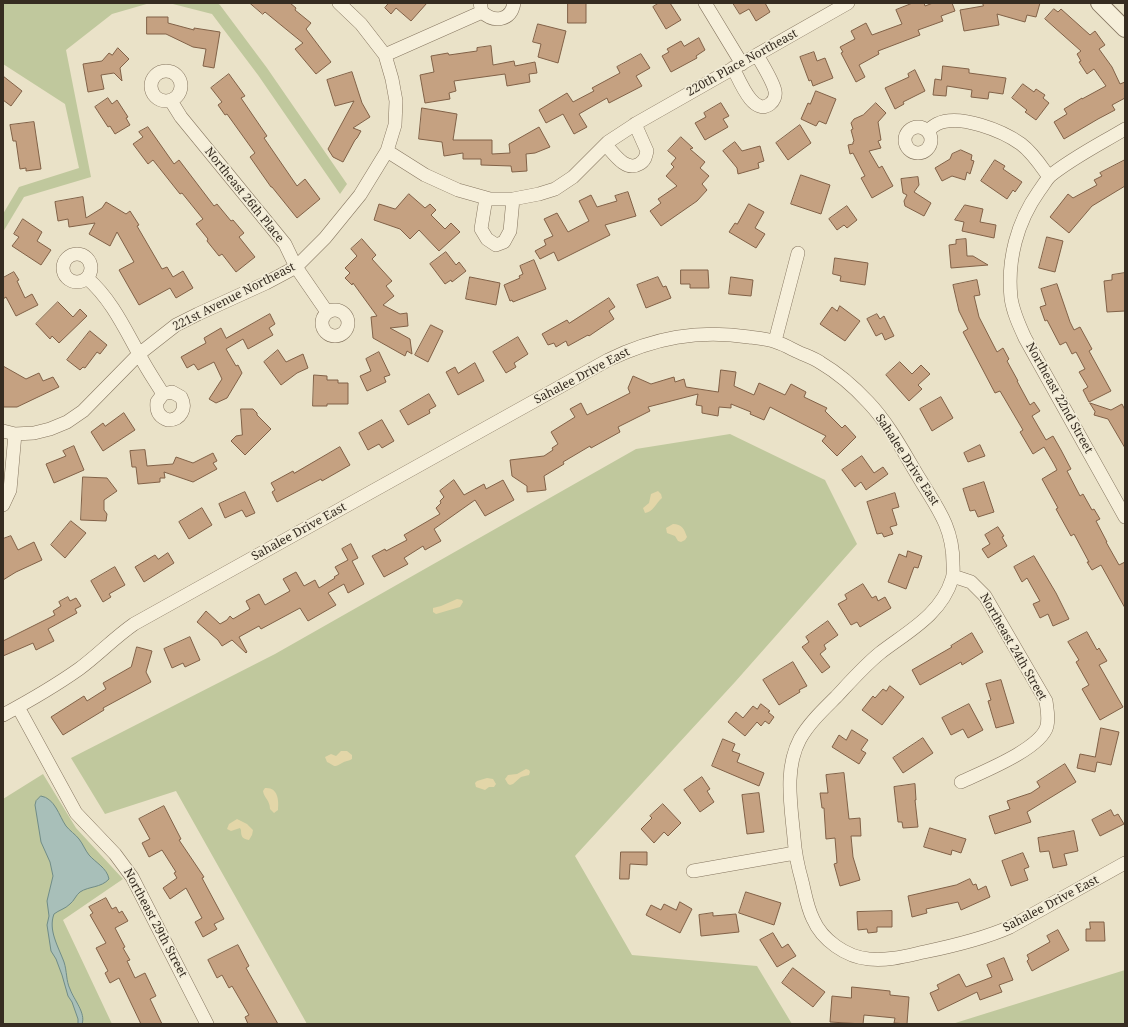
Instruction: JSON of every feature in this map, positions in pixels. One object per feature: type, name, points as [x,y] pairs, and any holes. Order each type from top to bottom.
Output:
[{"type":"street","points":[[339,3],[361,24],[385,55],[481,8],[490,18],[504,18],[512,12],[514,3]]},
{"type":"street","points":[[705,3],[737,66],[752,102],[759,106],[767,106],[774,100],[776,91],[757,55]]},
{"type":"street","name":"220th Place Northeast","points":[[387,150],[425,174],[458,190],[486,198],[513,199],[555,189],[573,177],[606,145],[635,124],[848,3]]},
{"type":"street","points":[[1100,3],[1125,29]]},
{"type":"street","name":"221st Avenue Northeast","points":[[9,432],[34,433],[50,429],[67,422],[83,410],[139,354],[176,325],[266,283],[296,267],[325,238],[360,195],[387,150],[395,126],[396,101],[392,79],[385,55]]},
{"type":"street","name":"Northeast 26th Place","points":[[171,101],[181,117],[285,244],[296,267],[327,312]]},
{"type":"street","points":[[927,131],[938,123],[952,121],[973,123],[999,131],[1022,144],[1035,157],[1049,178]]},
{"type":"street","points":[[606,145],[627,165],[637,165],[641,163],[647,151],[635,124]]},
{"type":"street","name":"Northeast 22nd Street","points":[[1125,129],[1068,163],[1049,178],[1030,203],[1019,227],[1013,251],[1010,274],[1011,299],[1025,338],[1125,517]]},
{"type":"street","points":[[486,198],[481,229],[487,239],[496,245],[504,242],[510,231],[513,199]]},
{"type":"street","points":[[775,341],[798,253]]},
{"type":"street","points":[[87,278],[93,283],[125,327],[163,394]]},
{"type":"street","name":"Sahalee Drive East","points":[[3,715],[57,684],[80,668],[119,634],[134,624],[608,360],[631,349],[660,340],[686,335],[719,334],[775,341],[822,363],[870,404],[889,428],[945,521],[952,542],[953,576],[946,594],[934,612],[879,654],[860,671],[810,724],[793,754],[790,769],[790,788],[795,852],[811,916],[816,926],[838,947],[851,955],[866,959],[885,960],[945,948],[998,932],[1023,920],[1125,863]]},
{"type":"street","points":[[3,505],[10,490],[9,432]]},
{"type":"street","name":"Northeast 24th Street","points":[[953,576],[971,582],[985,596],[1046,701],[1048,713],[1047,726],[1041,737],[1034,744],[961,782]]},
{"type":"street","name":"Northeast 29th Street","points":[[18,707],[76,813],[115,854],[132,877],[207,1024]]},
{"type":"street","points":[[693,870],[795,852]]},
{"type":"green space","points":[[3,3],[150,3],[112,14],[66,50],[91,177],[24,197],[3,232],[3,214],[19,187],[79,168],[65,104],[3,64]]},
{"type":"green space","points":[[169,3],[217,3],[220,5],[267,68],[347,184],[340,194],[258,75],[212,14]]},
{"type":"green space","points":[[730,434],[825,480],[857,544],[735,682],[575,856],[632,955],[757,966],[792,1024],[307,1024],[176,791],[105,814],[71,758],[275,654],[636,449]]},
{"type":"green space","points":[[43,774],[76,828],[123,879],[63,920],[112,1024],[3,1024],[3,799]]},
{"type":"green space","points":[[1125,970],[1125,1024],[952,1024]]},
{"type":"sand","points":[[658,491],[662,498],[652,509],[645,513],[643,508],[649,503],[651,494]]},
{"type":"sand","points":[[673,524],[679,525],[685,532],[687,537],[685,540],[681,542],[678,541],[675,536],[667,533],[666,528]]},
{"type":"sand","points":[[457,599],[462,600],[463,602],[460,607],[436,614],[433,612],[433,608]]},
{"type":"sand","points":[[341,751],[347,751],[352,755],[352,759],[336,766],[327,762],[325,757],[331,754],[336,756]]},
{"type":"sand","points":[[526,769],[530,772],[529,775],[521,777],[513,784],[508,784],[505,779],[508,775],[517,774]]},
{"type":"sand","points":[[487,778],[493,779],[496,784],[494,787],[489,787],[485,790],[476,787],[475,783],[477,781]]},
{"type":"sand","points":[[265,788],[273,790],[277,795],[278,810],[274,813],[270,809],[269,803],[263,791]]},
{"type":"sand","points":[[237,819],[247,824],[253,830],[249,840],[242,837],[240,828],[231,831],[227,829],[229,824]]},
{"type":"water","points":[[41,796],[50,800],[66,826],[79,839],[89,855],[104,869],[109,879],[102,884],[80,892],[68,906],[54,914],[52,920],[54,938],[64,962],[69,986],[81,1011],[83,1020],[82,1024],[78,1024],[78,1019],[72,1002],[68,996],[56,959],[51,951],[47,925],[49,916],[47,901],[53,876],[50,862],[41,842],[35,805],[36,801]]},
{"type":"building","points":[[250,3],[290,3],[296,8],[295,10],[311,23],[306,29],[331,62],[316,74],[295,49],[303,43],[265,12],[263,14]]},
{"type":"building","points":[[389,3],[427,3],[411,21],[396,8],[391,14],[385,8]]},
{"type":"building","points":[[568,3],[586,3],[586,23],[568,23]]},
{"type":"building","points":[[659,3],[670,3],[681,20],[666,29],[653,7]]},
{"type":"building","points":[[733,3],[765,3],[770,12],[756,21],[749,9],[740,14]]},
{"type":"building","points":[[913,3],[924,3],[925,6],[933,3],[952,3],[955,11],[941,16],[943,21],[918,30],[920,35],[878,51],[879,54],[859,65],[865,77],[856,82],[841,53],[843,52],[840,47],[855,39],[851,31],[866,23],[872,35],[902,24],[896,10]]},
{"type":"building","points":[[983,3],[1040,3],[1036,17],[1027,15],[1025,22],[997,14],[999,25],[964,31],[960,10],[983,6]]},
{"type":"building","points":[[1054,9],[1058,12],[1061,9],[1090,35],[1095,31],[1105,45],[1099,49],[1112,67],[1120,84],[1125,82],[1125,98],[1112,105],[1115,110],[1064,139],[1054,122],[1067,114],[1064,109],[1106,86],[1094,69],[1087,74],[1079,62],[1081,61],[1077,54],[1081,51],[1045,19]]},
{"type":"building","points":[[147,17],[168,17],[168,23],[194,30],[194,28],[220,32],[214,68],[203,66],[206,49],[193,47],[166,34],[147,34]]},
{"type":"building","points":[[538,24],[566,31],[558,63],[538,57],[541,44],[533,42]]},
{"type":"building","points":[[699,38],[705,50],[696,56],[697,58],[671,72],[662,56],[669,52],[667,49],[681,41],[684,46]]},
{"type":"building","points":[[491,46],[493,65],[514,61],[515,66],[535,62],[537,73],[529,74],[530,82],[507,86],[505,74],[454,81],[456,91],[449,93],[450,99],[425,103],[420,75],[434,72],[431,56],[477,51],[477,48]]},
{"type":"building","points":[[118,48],[129,59],[120,68],[122,81],[114,73],[101,75],[104,89],[88,92],[83,64],[102,61],[109,53],[112,55]]},
{"type":"building","points":[[814,52],[817,61],[825,58],[833,78],[813,86],[811,80],[809,81],[800,57]]},
{"type":"building","points":[[641,54],[650,68],[636,76],[642,86],[609,103],[607,98],[579,114],[587,127],[574,134],[563,114],[546,123],[539,110],[567,93],[573,102],[594,91],[592,88],[620,73],[617,67]]},
{"type":"building","points":[[943,66],[969,69],[969,73],[1006,78],[1003,94],[989,92],[988,99],[971,97],[972,90],[947,86],[946,96],[933,95],[935,79],[941,80]]},
{"type":"building","points":[[915,70],[925,91],[903,102],[904,104],[895,109],[885,88],[909,77],[908,74]]},
{"type":"building","points":[[352,72],[362,103],[370,117],[353,128],[361,131],[343,162],[333,157],[328,149],[354,101],[335,106],[327,80]]},
{"type":"building","points":[[229,74],[245,96],[241,98],[267,136],[264,138],[297,186],[305,179],[320,199],[297,218],[271,187],[250,157],[255,153],[227,114],[225,115],[218,105],[222,102],[211,88]]},
{"type":"building","points":[[3,76],[22,91],[11,106],[3,100]]},
{"type":"building","points":[[1023,84],[1034,92],[1036,89],[1045,95],[1043,98],[1049,103],[1036,120],[1025,112],[1027,110],[1012,98]]},
{"type":"building","points":[[816,91],[836,99],[826,124],[819,121],[816,126],[801,119],[808,103],[810,104]]},
{"type":"building","points":[[108,98],[112,104],[117,100],[128,117],[126,118],[130,125],[115,134],[110,126],[108,127],[95,107]]},
{"type":"building","points":[[721,103],[729,116],[723,119],[728,127],[705,140],[695,123],[706,117],[704,113]]},
{"type":"building","points":[[876,103],[886,113],[878,122],[881,140],[878,141],[881,148],[869,151],[879,168],[882,166],[893,186],[872,198],[861,178],[865,176],[853,153],[850,154],[848,145],[853,144],[854,141],[851,123],[854,119],[863,115]]},
{"type":"building","points":[[422,108],[457,114],[453,140],[492,140],[492,154],[510,153],[509,144],[539,127],[550,147],[535,153],[526,154],[527,171],[512,172],[511,166],[481,165],[481,159],[463,159],[463,153],[444,156],[442,142],[419,139]]},
{"type":"building","points":[[34,122],[41,169],[26,171],[26,168],[20,169],[16,141],[13,141],[10,125]]},
{"type":"building","points":[[800,125],[811,143],[788,160],[776,143]]},
{"type":"building","points":[[148,127],[174,164],[179,160],[214,206],[217,204],[231,221],[233,220],[244,233],[239,237],[255,257],[236,272],[222,254],[219,256],[196,224],[203,219],[182,193],[180,194],[153,160],[148,164],[133,144],[143,137],[139,132]]},
{"type":"building","points":[[681,137],[693,148],[690,149],[705,162],[700,168],[709,176],[702,184],[707,190],[697,201],[661,226],[650,211],[661,203],[658,199],[677,186],[666,176],[674,167],[671,164],[676,158],[668,151]]},
{"type":"building","points":[[735,142],[742,151],[760,146],[764,161],[758,163],[759,168],[738,174],[737,168],[723,151]]},
{"type":"building","points":[[961,150],[972,155],[971,160],[974,161],[970,174],[967,172],[965,180],[952,176],[942,181],[935,168],[950,159],[952,154]]},
{"type":"building","points":[[995,160],[1005,166],[1003,169],[1022,182],[1015,192],[1013,190],[1007,199],[981,181]]},
{"type":"building","points":[[1125,160],[1125,186],[1092,206],[1069,233],[1050,217],[1068,194],[1073,198],[1097,185],[1094,180],[1102,176],[1100,173]]},
{"type":"building","points":[[801,175],[830,185],[821,214],[791,204]]},
{"type":"building","points":[[918,177],[919,185],[914,192],[931,203],[924,216],[905,206],[904,201],[907,195],[903,193],[901,179]]},
{"type":"building","points":[[628,192],[636,216],[605,225],[610,235],[558,261],[554,252],[540,259],[535,251],[546,245],[544,240],[553,236],[544,219],[557,213],[568,232],[589,221],[579,201],[591,195],[597,207],[617,201],[615,196]]},
{"type":"building","points":[[409,194],[425,208],[430,204],[436,210],[431,215],[445,229],[451,223],[460,232],[439,251],[419,230],[410,239],[400,229],[374,220],[379,204],[395,209]]},
{"type":"building","points":[[83,197],[86,218],[102,208],[106,202],[126,214],[130,211],[162,269],[167,267],[173,277],[183,271],[193,288],[176,298],[170,288],[139,305],[119,270],[134,262],[117,232],[110,246],[89,234],[95,223],[69,227],[68,219],[58,221],[55,202]]},
{"type":"building","points":[[749,204],[764,212],[755,228],[765,234],[756,248],[729,232],[735,223],[737,224]]},
{"type":"building","points":[[965,205],[983,209],[980,222],[996,225],[994,238],[962,231],[964,222],[955,220]]},
{"type":"building","points":[[847,206],[857,220],[847,228],[844,225],[837,230],[829,219]]},
{"type":"building","points":[[23,219],[42,232],[37,241],[51,250],[41,265],[12,246],[19,237],[14,234]]},
{"type":"building","points":[[1047,237],[1063,241],[1055,272],[1039,268]]},
{"type":"building","points":[[362,239],[376,255],[372,259],[392,281],[386,286],[394,296],[383,305],[400,314],[407,313],[408,326],[390,328],[410,339],[412,354],[407,351],[405,356],[373,338],[371,317],[377,316],[353,283],[352,285],[345,278],[350,273],[345,268],[357,256],[351,249]]},
{"type":"building","points":[[966,239],[967,256],[973,256],[988,265],[951,268],[949,245],[956,244],[956,240]]},
{"type":"building","points":[[446,252],[456,265],[459,262],[466,271],[452,282],[451,280],[445,284],[430,264]]},
{"type":"building","points":[[835,258],[868,263],[865,285],[840,281],[841,276],[833,274]]},
{"type":"building","points":[[534,260],[546,289],[513,302],[512,300],[510,301],[504,285],[520,278],[519,276],[523,274],[520,266]]},
{"type":"building","points":[[681,270],[708,270],[709,288],[690,288],[690,284],[681,284]]},
{"type":"building","points":[[14,272],[19,280],[17,281],[25,298],[32,294],[38,305],[16,316],[6,297],[3,299],[3,278]]},
{"type":"building","points":[[1125,273],[1125,311],[1107,312],[1104,281],[1112,280],[1112,275]]},
{"type":"building","points":[[470,277],[500,283],[496,305],[466,299]]},
{"type":"building","points":[[658,277],[663,287],[666,286],[671,298],[646,308],[637,285]]},
{"type":"building","points":[[731,277],[753,280],[751,296],[729,294]]},
{"type":"building","points":[[977,280],[980,295],[974,296],[979,317],[997,352],[1003,348],[1009,359],[1007,361],[1030,405],[1034,402],[1040,411],[1032,416],[1046,440],[1053,436],[1071,469],[1067,471],[1080,496],[1083,494],[1092,510],[1094,509],[1100,519],[1096,521],[1119,565],[1125,562],[1125,608],[1101,565],[1092,570],[1074,534],[1071,536],[1056,509],[1058,508],[1042,479],[1057,470],[1054,464],[1044,447],[1033,454],[1020,432],[1023,430],[1000,391],[995,393],[963,332],[968,329],[959,311],[953,285]]},
{"type":"building","points":[[1057,284],[1074,330],[1080,327],[1092,349],[1089,351],[1111,391],[1089,402],[1083,390],[1088,387],[1079,372],[1085,369],[1076,352],[1072,354],[1066,342],[1060,345],[1047,320],[1045,321],[1040,307],[1046,305],[1041,289]]},
{"type":"building","points":[[609,298],[615,307],[609,311],[614,319],[589,336],[588,335],[568,346],[566,341],[556,347],[554,343],[548,345],[542,334],[567,320],[569,323]]},
{"type":"building","points":[[58,302],[73,317],[80,309],[87,316],[59,343],[52,336],[50,339],[36,324]]},
{"type":"building","points":[[840,306],[860,321],[845,341],[820,324],[832,307],[837,311]]},
{"type":"building","points":[[270,314],[275,324],[269,328],[273,335],[248,349],[243,339],[226,349],[242,373],[227,398],[216,403],[209,399],[222,379],[214,362],[198,370],[194,364],[187,368],[181,357],[206,343],[204,338],[221,328],[226,338]]},
{"type":"building","points":[[877,314],[880,319],[884,316],[894,336],[885,340],[882,333],[876,336],[867,319]]},
{"type":"building","points":[[431,325],[443,331],[428,362],[415,355]]},
{"type":"building","points":[[90,331],[107,345],[100,354],[97,352],[85,368],[83,367],[80,370],[67,360]]},
{"type":"building","points":[[518,337],[528,354],[514,363],[516,367],[506,373],[493,352]]},
{"type":"building","points":[[278,350],[286,362],[303,354],[308,368],[297,373],[281,385],[264,362]]},
{"type":"building","points":[[379,352],[390,375],[384,377],[386,382],[367,391],[360,376],[371,371],[366,359]]},
{"type":"building","points":[[900,362],[912,374],[921,365],[930,374],[918,385],[922,389],[909,401],[886,375]]},
{"type":"building","points":[[475,363],[484,381],[458,395],[446,372],[455,367],[458,373]]},
{"type":"building","points":[[3,366],[26,379],[39,373],[43,381],[53,377],[59,387],[17,407],[4,407]]},
{"type":"building","points":[[721,370],[736,372],[734,386],[754,395],[759,383],[785,395],[791,384],[806,392],[804,397],[827,408],[825,411],[842,428],[845,425],[856,437],[837,456],[822,441],[826,436],[770,407],[764,420],[750,414],[751,412],[731,404],[731,408],[719,407],[718,416],[702,413],[702,406],[696,405],[698,394],[648,407],[650,411],[618,427],[620,432],[591,448],[590,446],[563,462],[564,464],[544,476],[546,490],[527,492],[527,486],[512,476],[510,460],[544,456],[553,450],[552,448],[558,444],[551,432],[575,417],[570,409],[581,403],[587,415],[630,393],[628,388],[633,376],[651,384],[674,377],[675,382],[684,379],[686,387],[718,392]]},
{"type":"building","points":[[314,375],[327,376],[327,380],[338,380],[338,383],[348,383],[348,404],[313,406]]},
{"type":"building","points":[[429,394],[436,406],[429,410],[430,413],[408,425],[400,411]]},
{"type":"building","points":[[941,397],[953,418],[932,431],[920,409]]},
{"type":"building","points":[[1090,403],[1111,410],[1122,404],[1125,410],[1125,448],[1108,419],[1094,415],[1095,412]]},
{"type":"building","points":[[241,409],[253,409],[271,429],[245,455],[231,441],[236,436],[242,435]]},
{"type":"building","points":[[124,413],[135,430],[103,451],[91,432],[103,423],[105,426]]},
{"type":"building","points":[[382,420],[394,441],[382,448],[379,444],[368,450],[359,433]]},
{"type":"building","points":[[980,445],[985,456],[968,462],[964,453]]},
{"type":"building","points":[[74,446],[84,470],[54,483],[46,464],[66,456],[63,451]]},
{"type":"building","points":[[340,447],[350,465],[322,481],[321,479],[277,502],[272,492],[275,490],[271,483],[293,471],[294,473]]},
{"type":"building","points":[[145,450],[147,466],[173,464],[176,457],[193,463],[213,453],[217,461],[213,463],[217,469],[193,482],[164,472],[165,478],[160,478],[160,482],[138,484],[136,467],[132,467],[130,451]]},
{"type":"building","points":[[862,456],[874,473],[883,467],[888,474],[866,490],[861,482],[855,487],[842,470]]},
{"type":"building","points":[[83,477],[107,478],[117,491],[104,500],[104,510],[107,514],[106,521],[81,520]]},
{"type":"building","points":[[454,480],[464,495],[484,484],[486,489],[503,480],[514,500],[485,516],[475,500],[434,529],[441,541],[425,550],[423,546],[404,558],[408,564],[384,577],[372,556],[385,549],[386,551],[407,540],[404,535],[440,514],[436,508],[444,497],[440,491]]},
{"type":"building","points":[[984,482],[994,512],[978,517],[975,510],[970,511],[963,489]]},
{"type":"building","points":[[245,492],[255,513],[246,517],[242,510],[225,518],[219,504]]},
{"type":"building","points":[[895,493],[899,507],[892,509],[897,525],[890,527],[893,534],[884,537],[882,533],[877,534],[867,502]]},
{"type":"building","points":[[202,508],[212,525],[189,539],[179,522]]},
{"type":"building","points":[[71,521],[86,533],[65,558],[51,545]]},
{"type":"building","points":[[998,527],[1004,536],[1002,537],[1007,546],[988,558],[982,549],[990,544],[985,535]]},
{"type":"building","points":[[11,536],[18,550],[34,542],[42,560],[3,580],[3,539]]},
{"type":"building","points":[[351,544],[358,558],[352,561],[364,584],[348,593],[344,584],[328,593],[336,605],[308,621],[300,608],[261,629],[259,626],[239,637],[247,652],[246,653],[232,640],[222,646],[218,640],[197,622],[206,611],[220,624],[227,620],[230,616],[233,619],[250,609],[246,601],[259,594],[265,605],[290,591],[283,579],[296,572],[304,586],[315,580],[319,588],[339,574],[335,567],[348,560],[342,549]]},
{"type":"building","points":[[908,551],[922,556],[918,568],[914,567],[906,589],[888,582],[899,554],[906,557]]},
{"type":"building","points":[[168,553],[174,563],[144,582],[135,567],[155,555],[158,559]]},
{"type":"building","points":[[1034,556],[1056,593],[1069,619],[1053,626],[1048,614],[1040,618],[1033,604],[1040,601],[1027,578],[1022,582],[1014,567]]},
{"type":"building","points":[[115,567],[125,585],[109,594],[111,597],[103,602],[91,581]]},
{"type":"building","points":[[863,584],[872,598],[876,596],[878,601],[885,597],[891,608],[860,627],[857,622],[851,625],[838,604],[847,599],[845,595]]},
{"type":"building","points":[[68,597],[70,601],[76,598],[81,606],[75,609],[77,613],[48,629],[54,641],[36,650],[33,643],[3,656],[3,641],[55,615],[53,611],[61,606],[59,602]]},
{"type":"building","points":[[828,621],[838,635],[824,645],[826,649],[820,654],[830,667],[822,673],[802,647],[809,642],[806,637]]},
{"type":"building","points":[[1087,632],[1097,650],[1099,648],[1107,661],[1099,665],[1123,707],[1100,720],[1082,689],[1089,685],[1076,662],[1079,660],[1068,642]]},
{"type":"building","points":[[972,633],[983,652],[962,665],[961,662],[920,685],[912,670],[952,647],[951,646]]},
{"type":"building","points":[[190,637],[200,660],[185,667],[183,663],[172,668],[164,649]]},
{"type":"building","points":[[137,647],[152,651],[146,672],[151,682],[103,708],[104,710],[63,735],[51,717],[84,696],[87,701],[106,689],[103,683],[131,667]]},
{"type":"building","points":[[793,662],[807,686],[779,705],[763,680]]},
{"type":"building","points":[[1001,680],[1014,723],[996,728],[988,701],[991,700],[986,684]]},
{"type":"building","points":[[890,686],[904,697],[882,725],[862,710],[873,696],[875,698],[883,689],[886,691]]},
{"type":"building","points":[[761,704],[770,711],[768,712],[774,717],[769,724],[765,721],[761,726],[757,722],[745,736],[728,722],[736,712],[743,718],[753,706],[757,709]]},
{"type":"building","points":[[969,704],[983,730],[968,738],[963,729],[951,735],[942,718]]},
{"type":"building","points":[[1101,728],[1119,732],[1111,765],[1097,762],[1095,772],[1077,768],[1080,754],[1095,757]]},
{"type":"building","points":[[852,730],[868,740],[861,750],[866,753],[859,764],[832,747],[839,735],[846,740]]},
{"type":"building","points":[[923,738],[933,753],[903,773],[893,758]]},
{"type":"building","points":[[723,739],[735,744],[732,751],[740,754],[737,762],[764,773],[759,786],[712,766]]},
{"type":"building","points":[[1065,764],[1076,782],[1027,812],[1031,822],[995,834],[989,816],[1010,809],[1007,801],[1031,793],[1040,787],[1037,782]]},
{"type":"building","points":[[844,773],[849,819],[860,818],[861,836],[851,836],[853,857],[860,880],[840,886],[834,864],[837,863],[835,838],[826,839],[824,808],[822,808],[820,793],[828,793],[826,775]]},
{"type":"building","points":[[702,777],[710,789],[707,791],[714,802],[700,812],[684,790]]},
{"type":"building","points":[[915,784],[918,827],[903,828],[902,822],[898,822],[894,787]]},
{"type":"building","points":[[759,793],[764,832],[747,834],[742,795]]},
{"type":"building","points":[[663,804],[681,823],[668,836],[664,832],[654,843],[641,829],[652,818],[650,816]]},
{"type":"building","points":[[164,806],[181,839],[179,840],[204,877],[202,878],[224,919],[214,924],[217,929],[203,937],[195,922],[202,918],[186,888],[170,899],[163,888],[177,878],[174,873],[176,872],[162,850],[149,857],[142,843],[150,839],[139,819]]},
{"type":"building","points":[[1111,810],[1114,816],[1118,814],[1124,824],[1100,836],[1092,820]]},
{"type":"building","points":[[930,828],[966,839],[961,853],[952,850],[951,855],[924,847]]},
{"type":"building","points":[[1074,831],[1078,851],[1064,854],[1067,865],[1053,868],[1049,851],[1040,852],[1038,838]]},
{"type":"building","points":[[621,852],[647,852],[647,865],[630,864],[629,879],[620,879]]},
{"type":"building","points":[[1023,853],[1029,867],[1024,869],[1028,880],[1011,886],[1002,861]]},
{"type":"building","points":[[970,879],[973,885],[976,884],[978,890],[986,886],[990,897],[961,910],[958,902],[926,909],[927,913],[912,917],[908,896],[956,885]]},
{"type":"building","points":[[746,892],[781,903],[774,925],[739,913]]},
{"type":"building","points":[[106,898],[112,909],[116,907],[119,913],[122,911],[128,921],[115,928],[125,947],[123,948],[130,960],[127,961],[135,978],[145,973],[156,996],[150,999],[162,1024],[141,1024],[119,978],[110,983],[105,973],[108,971],[96,948],[106,943],[90,915],[93,913],[89,907]]},
{"type":"building","points":[[680,902],[692,909],[680,933],[646,915],[651,905],[661,910],[664,904],[676,910]]},
{"type":"building","points":[[892,911],[892,927],[877,927],[877,932],[868,933],[867,929],[858,930],[857,912]]},
{"type":"building","points":[[713,913],[713,916],[736,914],[739,932],[701,936],[699,915]]},
{"type":"building","points":[[1090,922],[1104,922],[1105,941],[1086,941],[1086,929],[1090,929]]},
{"type":"building","points":[[1058,930],[1069,950],[1032,971],[1027,961],[1029,959],[1027,955],[1050,942],[1047,936]]},
{"type":"building","points":[[773,933],[782,948],[788,944],[796,956],[777,967],[760,940]]},
{"type":"building","points":[[238,945],[249,966],[246,968],[278,1024],[248,1024],[245,1017],[249,1015],[232,986],[229,988],[222,975],[217,978],[208,960]]},
{"type":"building","points":[[1004,958],[1013,980],[999,985],[1002,992],[980,1000],[977,992],[938,1011],[930,993],[939,989],[937,985],[959,974],[966,987],[992,977],[987,965]]},
{"type":"building","points":[[793,968],[825,992],[813,1007],[782,983]]},
{"type":"building","points":[[852,987],[890,991],[890,995],[909,997],[907,1024],[894,1023],[895,1018],[864,1015],[863,1024],[830,1022],[832,996],[851,998]]}]
